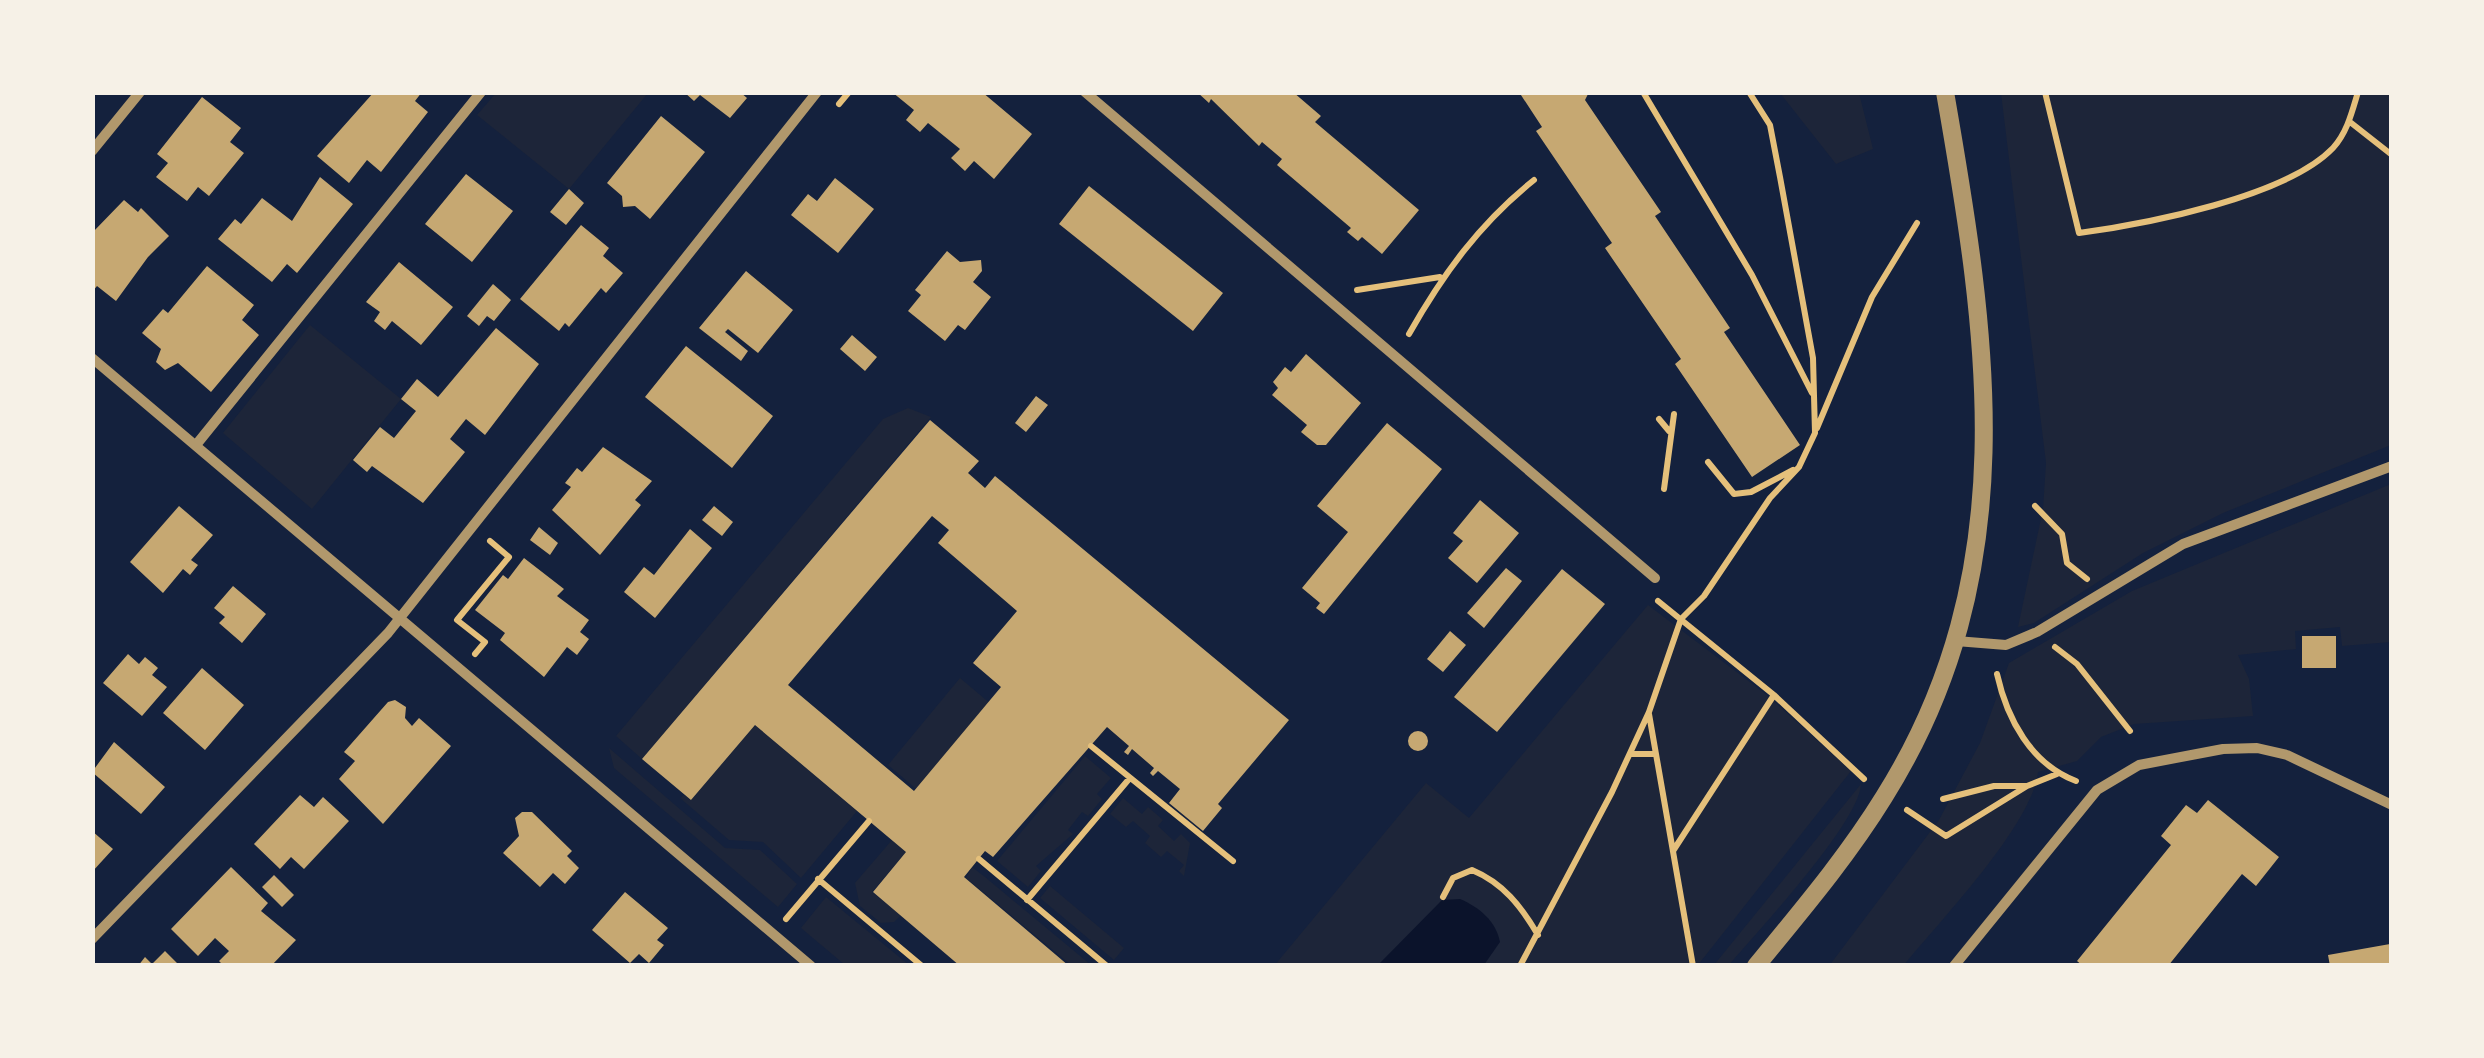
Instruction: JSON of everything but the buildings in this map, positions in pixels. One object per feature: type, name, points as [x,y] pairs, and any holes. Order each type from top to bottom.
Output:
[{"type":"street","points":[[92,152],[140,92]]},
{"type":"street","points":[[196,445],[481,92]]},
{"type":"street","points":[[92,939],[402,616],[817,92]]},
{"type":"street","points":[[1085,92],[1655,578]]},
{"type":"street","points":[[1756,966],[1840,861],[1885,795],[1920,730],[1956,641],[1984,504],[1986,382],[1945,92]]},
{"type":"street","points":[[92,358],[402,616],[811,966]]},
{"type":"street","points":[[1956,641],[2006,645],[2036,632],[2183,544],[2392,466]]},
{"type":"street","points":[[1954,966],[2097,790],[2138,765],[2222,749],[2257,748],[2287,755],[2392,805]]},
{"type":"path","points":[[1643,92],[1752,275],[1816,398]]},
{"type":"path","points":[[1748,92],[1770,125],[1810,340],[1815,433]]},
{"type":"path","points":[[2045,92],[2079,233],[2204,207],[2287,178],[2334,148],[2350,122],[2358,92]]},
{"type":"path","points":[[2350,122],[2392,155]]},
{"type":"path","points":[[1409,334],[1441,277],[1470,241],[1534,180]]},
{"type":"path","points":[[1520,966],[1630,754],[1681,619],[1704,596],[1770,498],[1799,467],[1872,297],[1917,223]]},
{"type":"path","points":[[1357,290],[1441,277]]},
{"type":"path","points":[[1664,489],[1674,414]]},
{"type":"path","points":[[1659,418],[1669,432]]},
{"type":"path","points":[[1708,462],[1734,494],[1751,492],[1799,467]]},
{"type":"path","points":[[2035,506],[2062,534],[2067,562],[2083,577],[2110,588]]},
{"type":"path","points":[[474,655],[485,642],[457,620],[509,557],[488,540]]},
{"type":"path","points":[[1652,595],[1774,696],[1866,782]]},
{"type":"path","points":[[2036,632],[2077,664],[2130,731]]},
{"type":"path","points":[[1906,809],[1946,836],[2027,786],[2057,774],[2010,717],[1998,674]]},
{"type":"path","points":[[1672,852],[1774,696]]},
{"type":"path","points":[[1649,712],[1693,966]]},
{"type":"path","points":[[1091,746],[1233,860]]},
{"type":"path","points":[[1630,754],[1656,754]]},
{"type":"path","points":[[1028,900],[1076,850],[1130,779]]},
{"type":"path","points":[[1943,800],[1994,786],[2027,786]]},
{"type":"path","points":[[785,920],[869,821]]},
{"type":"path","points":[[978,859],[1106,966]]},
{"type":"path","points":[[1443,897],[1453,878],[1472,870],[1493,879],[1524,912],[1538,936]]},
{"type":"path","points":[[818,879],[922,966]]},
{"type":"shaded area","points":[[496,93],[648,93],[569,189],[477,115]]},
{"type":"shaded area","points":[[1780,93],[1859,93],[1873,149],[1836,164]]},
{"type":"shaded area","points":[[2001,93],[2392,93],[2391,445],[2223,513],[2143,553],[2034,623],[2018,627],[2043,509],[2046,463]]},
{"type":"shaded area","points":[[310,325],[401,399],[312,509],[223,433]]},
{"type":"shaded area","points":[[908,408],[931,417],[642,759],[616,736],[883,419]]},
{"type":"shaded area","points":[[2391,484],[2391,642],[2342,646],[2340,627],[2295,631],[2296,649],[2238,655],[2249,679],[2253,716],[2134,724],[2101,737],[2077,761],[2038,772],[2032,794],[2002,845],[1904,965],[1829,966],[1939,820],[1980,743],[2009,663],[2132,591]]},
{"type":"shaded area","points":[[1648,605],[1767,695],[1851,771],[1698,965],[1274,966],[1426,783],[1469,818]]},
{"type":"shaded area","points":[[960,678],[992,705],[920,792],[888,765]]},
{"type":"shaded area","points":[[755,725],[857,811],[801,878],[763,842],[729,840],[680,798],[684,795],[691,800]]},
{"type":"shaded area","points":[[609,748],[725,848],[760,850],[797,884],[778,907],[614,768]]},
{"type":"shaded area","points":[[1085,756],[1111,778],[1097,794],[1102,799],[1088,816],[1082,812],[1068,830],[1073,834],[1036,866],[1041,871],[1028,887],[997,861]]},
{"type":"shaded area","points":[[1861,784],[1844,824],[1805,876],[1729,965],[1714,965]]},
{"type":"shaded area","points":[[1123,798],[1142,814],[1148,807],[1163,820],[1158,826],[1174,841],[1181,834],[1190,843],[1184,876],[1179,871],[1184,865],[1167,851],[1161,857],[1145,843],[1150,836],[1133,821],[1126,827],[1110,814]]},
{"type":"shaded area","points":[[892,840],[906,852],[872,892],[901,915],[894,922],[881,923],[860,906],[855,883]]},
{"type":"shaded area","points":[[972,867],[1091,965],[1071,965],[966,878]]},
{"type":"shaded area","points":[[1050,886],[1124,948],[1114,960],[1040,898]]},
{"type":"shaded area","points":[[826,897],[909,965],[845,965],[801,928]]},
{"type":"shaded area","points":[[1460,899],[1486,916],[1498,934],[1500,942],[1484,965],[1377,966],[1442,900]]}]
